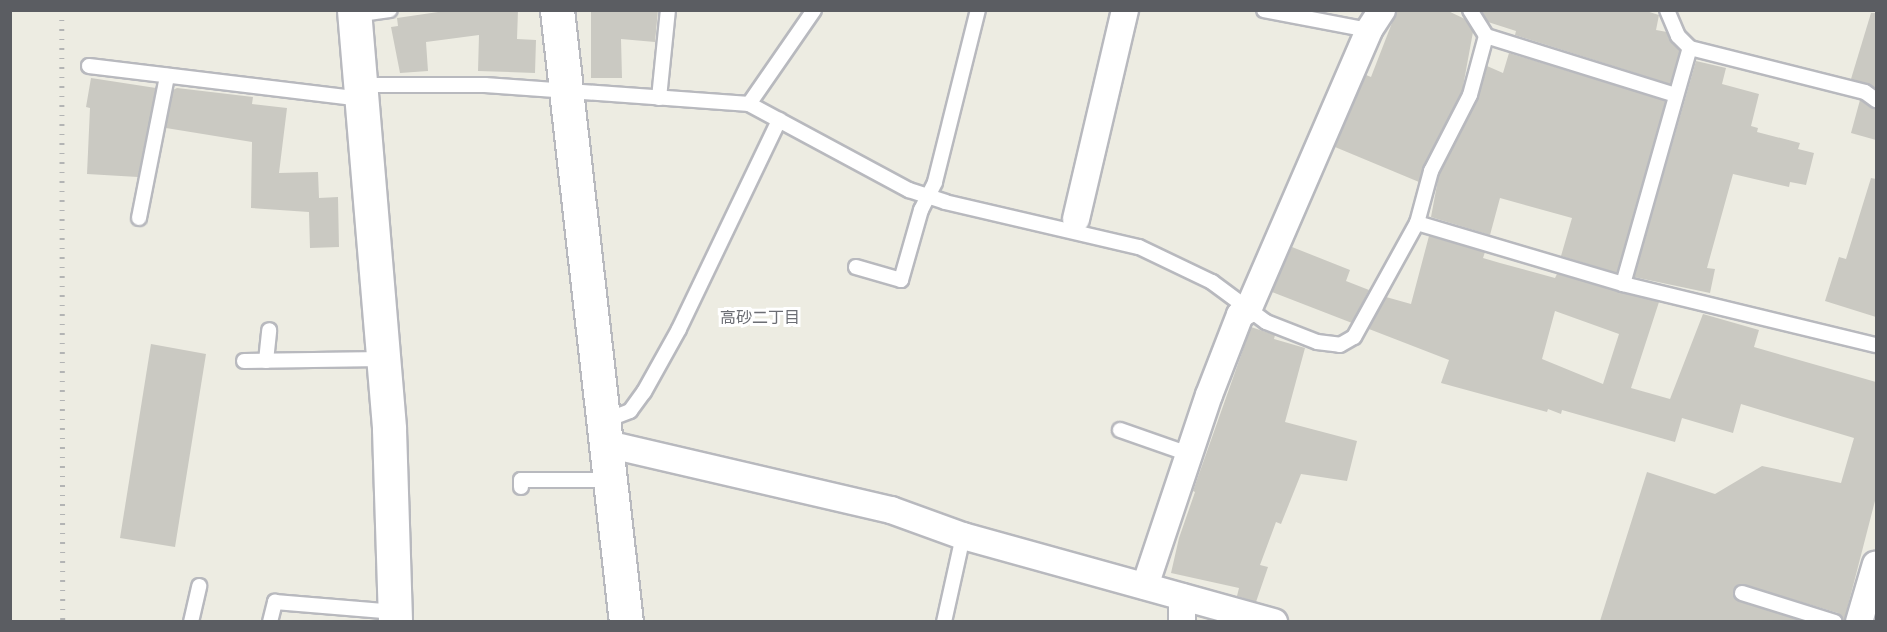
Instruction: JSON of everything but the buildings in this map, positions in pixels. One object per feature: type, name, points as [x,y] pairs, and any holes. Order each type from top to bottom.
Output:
[{"type":"street","points":[[556,10],[612,480],[626,621]]},
{"type":"street","points":[[1075,224],[1125,10]]},
{"type":"street","points":[[354,13],[383,359],[395,538],[395,617]]},
{"type":"street","points":[[1145,586],[1189,454],[1240,315],[1248,310],[1375,20]]},
{"type":"street","points":[[605,432],[891,510],[963,536],[1145,586],[1182,609],[1274,621]]},
{"type":"street","points":[[1859,621],[1876,564]]},
{"type":"lane","points":[[354,13],[390,10]]},
{"type":"lane","points":[[659,98],[668,10]]},
{"type":"lane","points":[[749,104],[814,10]]},
{"type":"lane","points":[[856,267],[901,280],[928,197],[936,182],[978,10]]},
{"type":"lane","points":[[1264,10],[1375,20]]},
{"type":"lane","points":[[1470,10],[1486,36],[1676,95]]},
{"type":"lane","points":[[1667,10],[1678,36],[1690,48],[1865,92],[1876,100]]},
{"type":"lane","points":[[88,66],[167,76],[359,92],[485,85],[749,104],[928,197],[1075,224],[1176,262],[1212,282],[1266,322],[1317,342],[1340,345],[1354,336],[1417,223],[1431,171],[1470,95],[1486,36]]},
{"type":"lane","points":[[1623,284],[1690,48]]},
{"type":"lane","points":[[139,218],[167,76]]},
{"type":"lane","points":[[605,432],[630,411],[644,392],[679,329],[779,120]]},
{"type":"lane","points":[[1417,223],[1623,284],[1876,345]]},
{"type":"lane","points":[[266,361],[270,330]]},
{"type":"lane","points":[[244,361],[383,359]]},
{"type":"lane","points":[[1120,430],[1189,454]]},
{"type":"lane","points":[[521,487],[521,480],[612,480]]},
{"type":"lane","points":[[944,621],[963,536]]},
{"type":"lane","points":[[192,621],[200,586]]},
{"type":"lane","points":[[1742,593],[1835,621]]},
{"type":"lane","points":[[270,621],[275,602],[395,617]]},
{"type":"railway","points":[[62,10],[63,622]]},
{"type":"district","name":"高砂二丁目","points":[[760,318]]}]
